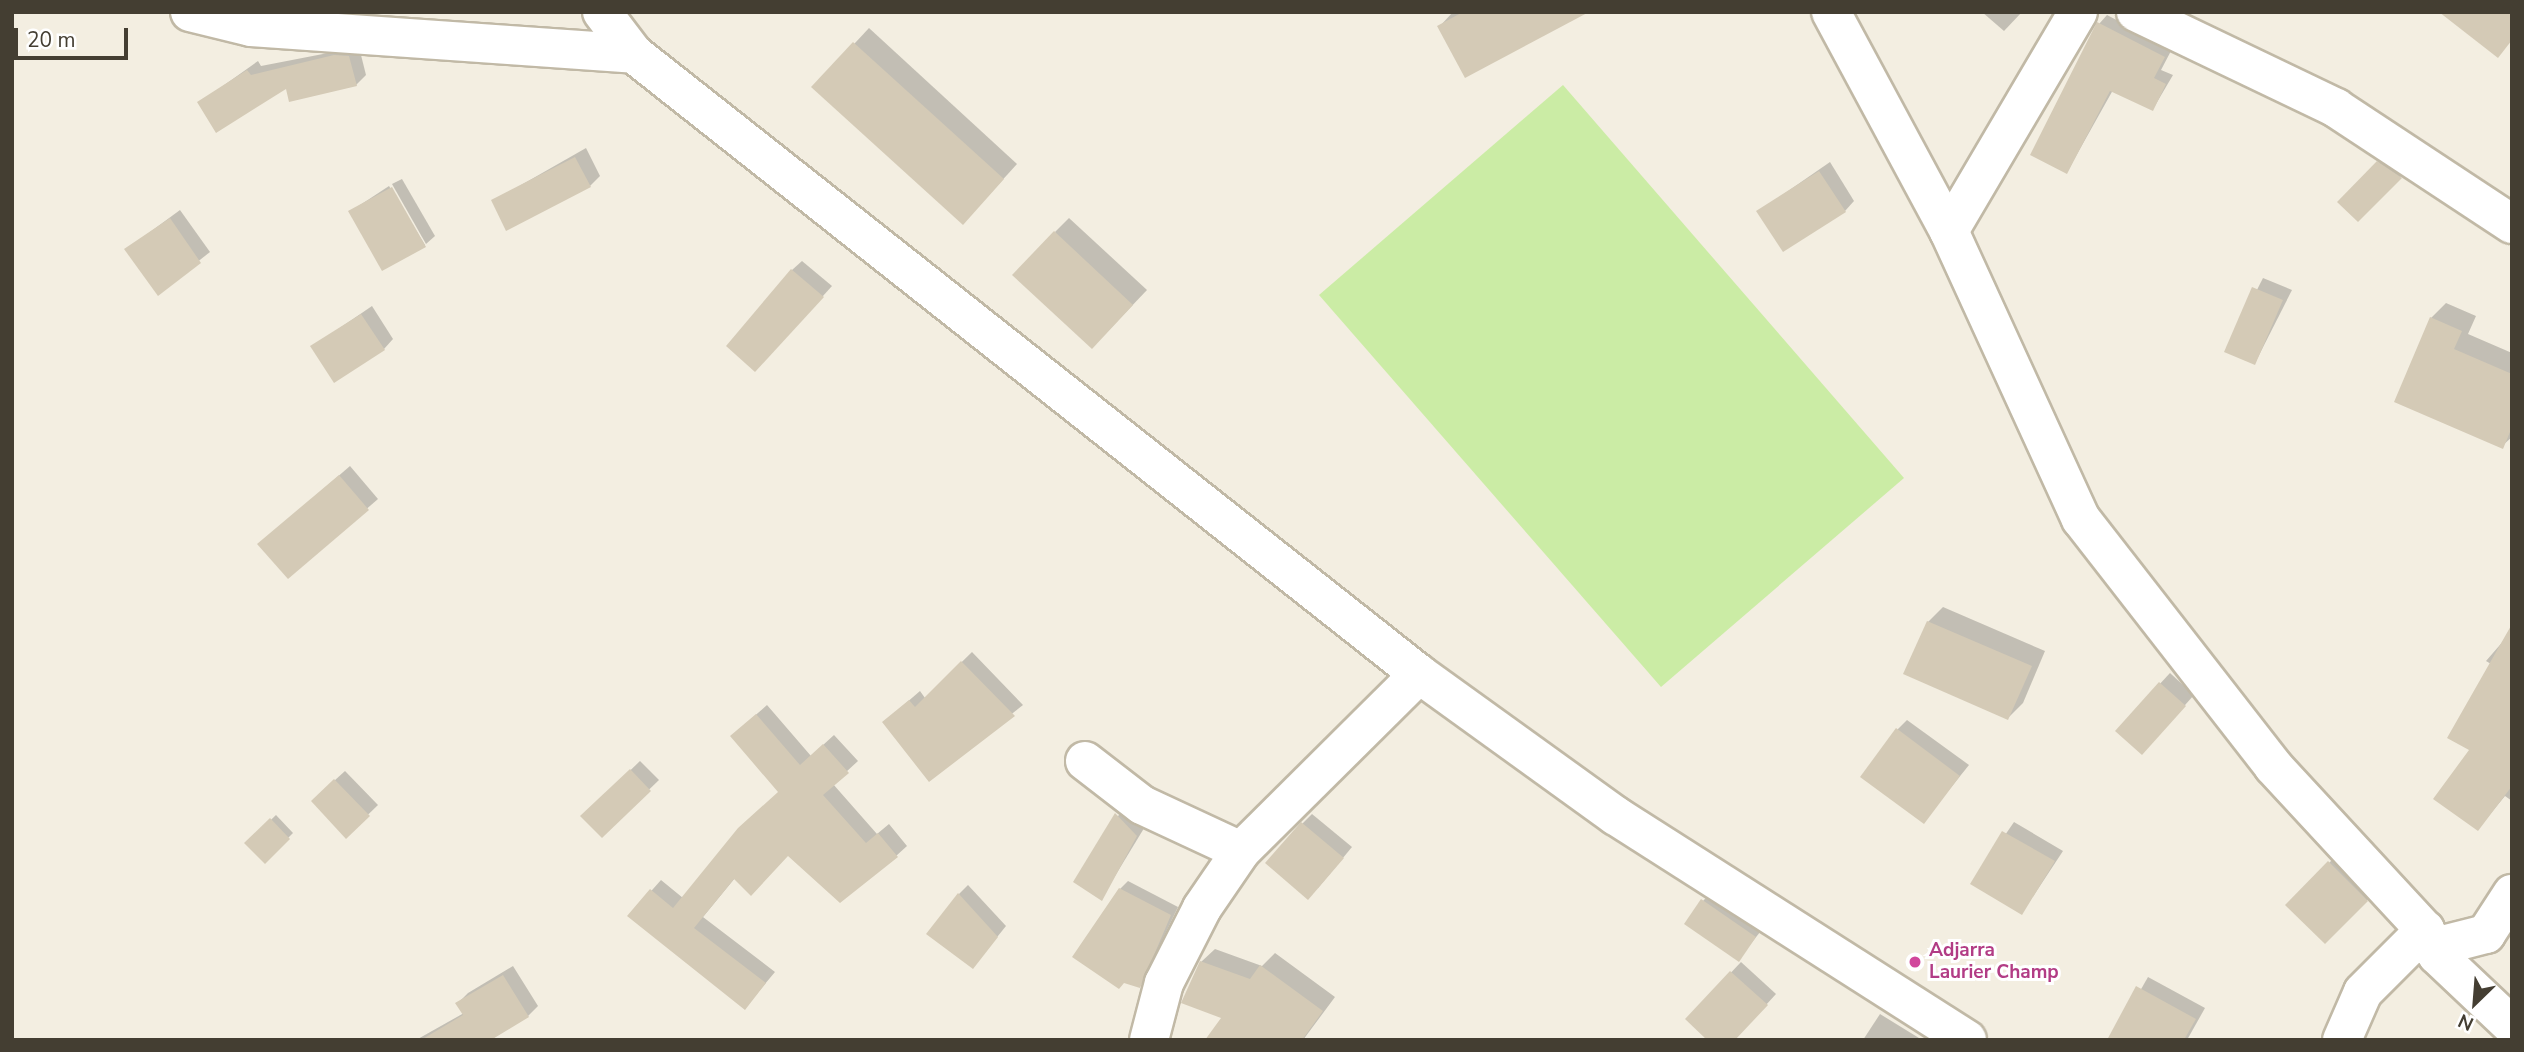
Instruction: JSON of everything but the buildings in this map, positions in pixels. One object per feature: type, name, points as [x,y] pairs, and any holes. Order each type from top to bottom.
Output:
[{"type":"street","points":[[190,12],[251,27],[634,54]]},
{"type":"street","points":[[603,12],[634,54],[1419,674],[1616,816],[1967,1040]]},
{"type":"street","points":[[1831,12],[1949,231],[2081,519],[2273,766],[2428,939],[2512,1026]]},
{"type":"street","points":[[1949,231],[2078,12]]},
{"type":"street","points":[[2136,12],[2336,108],[2512,224]]},
{"type":"street","points":[[1150,1040],[1164,983],[1202,908],[1241,851],[1419,674]]},
{"type":"street","points":[[1085,761],[1142,805],[1241,851]]},
{"type":"street","points":[[2342,1040],[2363,992],[2428,939],[2499,923],[2512,894]]},
{"type":"green space","points":[[1563,85],[1904,478],[1661,687],[1319,295]]},
{"type":"place","name":"Adjarra Laurier Champ","points":[[1915,962]]}]
